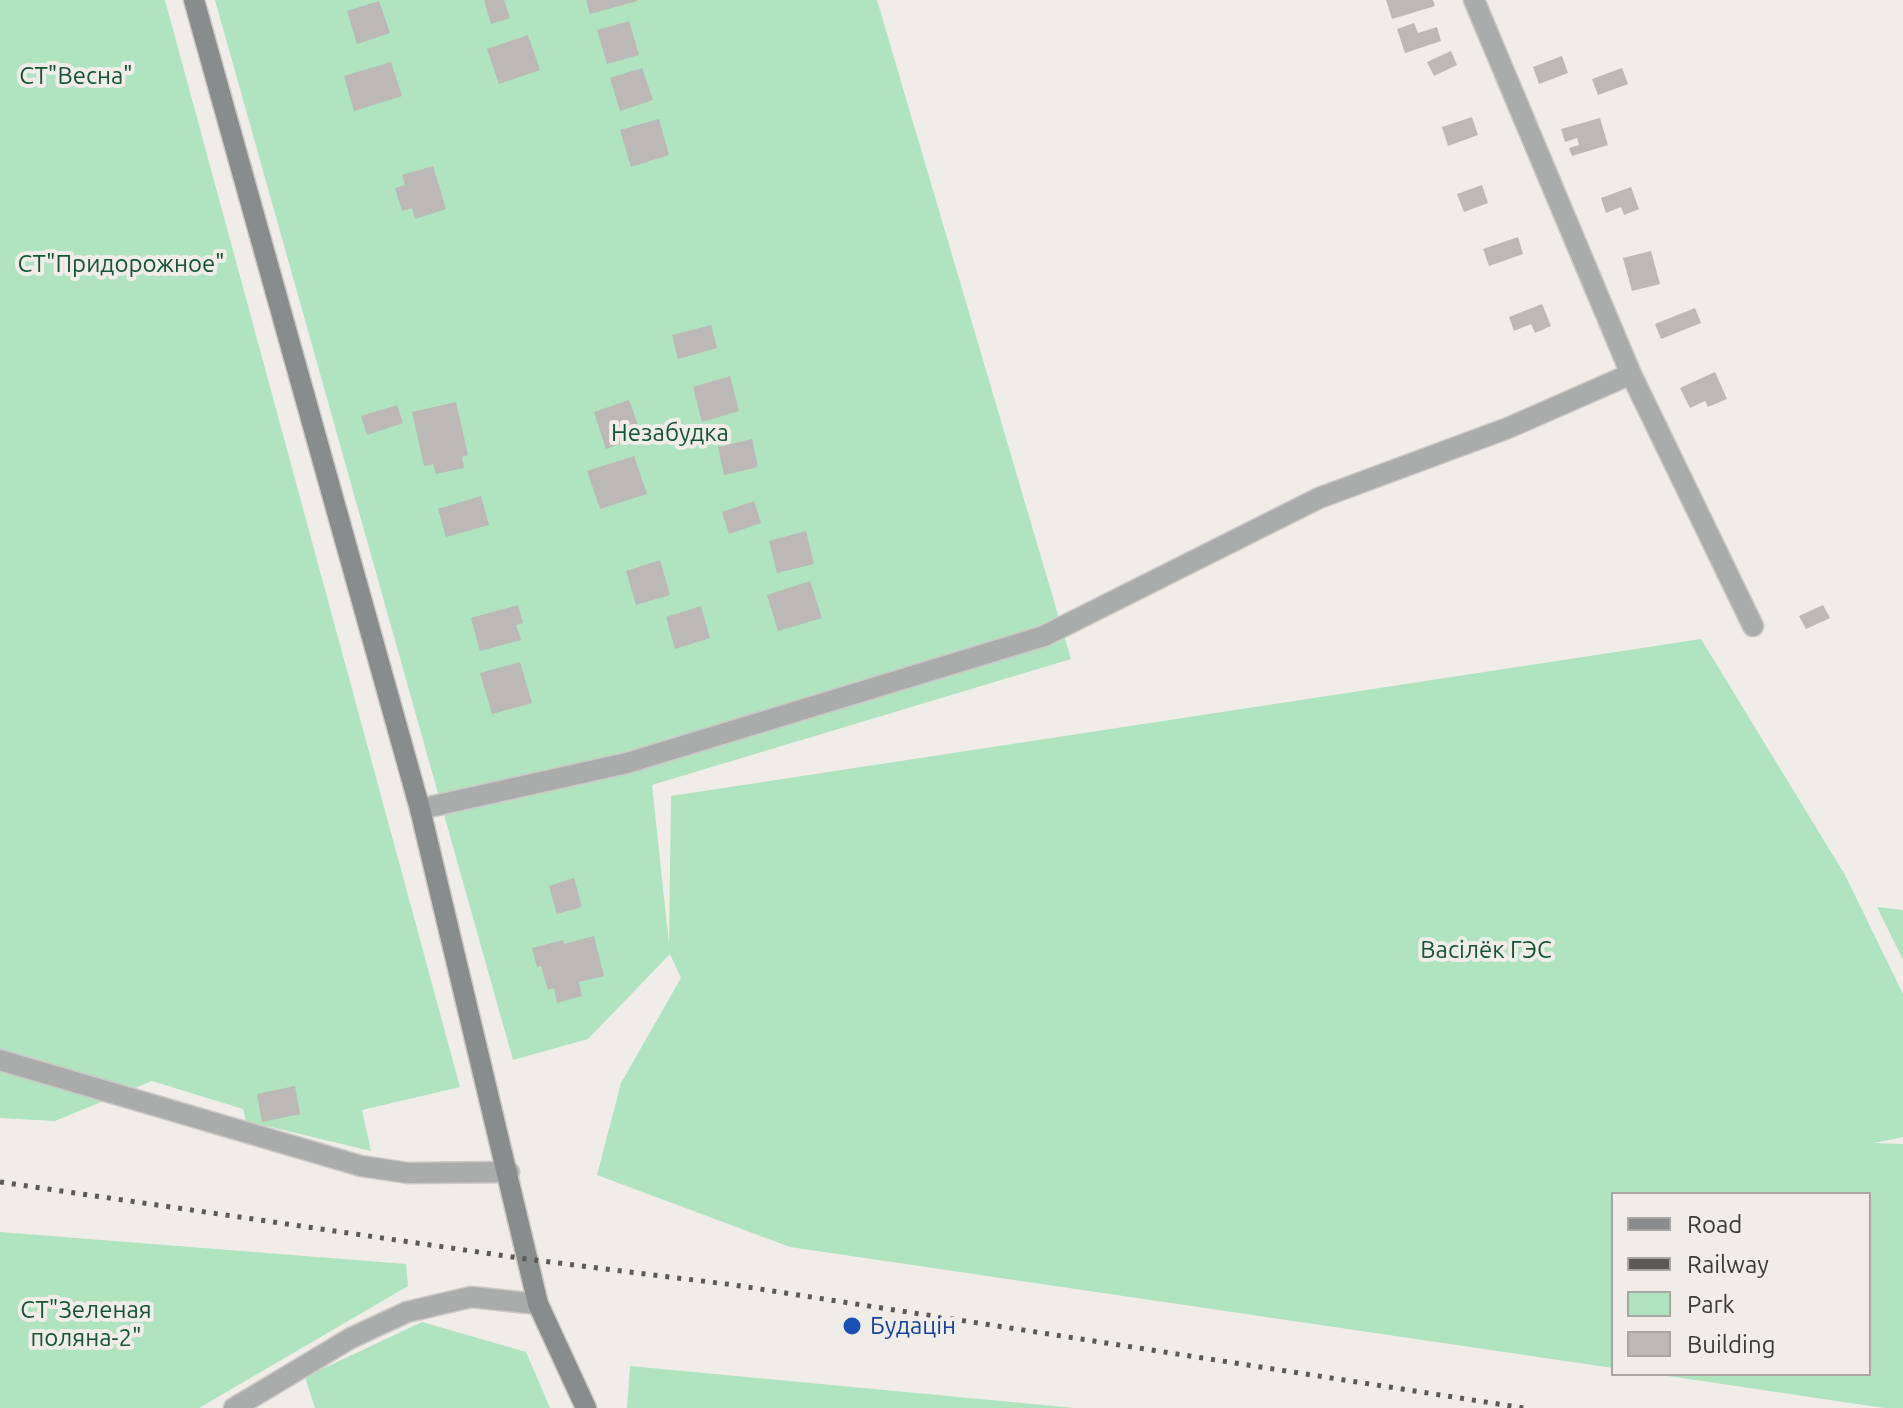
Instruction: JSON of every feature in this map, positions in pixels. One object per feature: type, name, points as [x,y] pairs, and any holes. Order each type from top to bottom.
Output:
[{"type":"street","points":[[194,0],[420,809],[538,1304],[586,1408]]},
{"type":"street","points":[[1474,0],[1631,374],[1753,626]]},
{"type":"street","points":[[420,809],[627,763],[1044,636],[1319,498],[1508,428],[1631,374]]},
{"type":"street","points":[[0,1060],[361,1166],[408,1173],[509,1172]]},
{"type":"street","points":[[234,1408],[351,1338],[407,1312],[471,1297],[538,1304]]},
{"type":"green space","name":"СТ\"Придорожное\"","points":[[0,0],[165,0],[460,1087],[362,1110],[371,1151],[246,1121],[243,1109],[152,1081],[55,1121],[0,1118]]},
{"type":"green space","points":[[215,0],[877,0],[1071,659],[652,785],[669,944],[671,796],[1701,639],[1845,875],[1903,994],[1903,1137],[1874,1143],[1903,1144],[1903,1408],[1884,1408],[1668,1376],[1871,1376],[1871,1192],[1611,1192],[1611,1368],[790,1247],[597,1175],[621,1083],[681,978],[670,954],[588,1039],[513,1060]]},
{"type":"green space","points":[[1877,907],[1903,910],[1903,960]]},
{"type":"green space","name":"СТ\"Зеленая поляна-2\"","points":[[0,1232],[406,1264],[408,1286],[199,1408],[0,1408]]},
{"type":"green space","points":[[422,1322],[526,1352],[550,1408],[315,1408],[305,1377]]},
{"type":"green space","points":[[630,1366],[1075,1408],[627,1408]]},
{"type":"building","points":[[484,0],[504,0],[510,18],[491,24]]},
{"type":"building","points":[[586,0],[637,0],[637,1],[590,14]]},
{"type":"building","points":[[1386,0],[1433,0],[1435,6],[1392,19]]},
{"type":"building","points":[[379,1],[390,33],[357,44],[347,11]]},
{"type":"building","points":[[629,21],[639,55],[607,64],[597,30]]},
{"type":"building","points":[[1414,23],[1418,33],[1437,27],[1441,41],[1405,53],[1397,29]]},
{"type":"building","points":[[528,35],[540,70],[499,84],[487,49]]},
{"type":"building","points":[[1451,51],[1457,65],[1434,76],[1427,62]]},
{"type":"building","points":[[1562,56],[1568,73],[1539,84],[1533,67]]},
{"type":"building","points":[[391,62],[402,96],[354,111],[344,76]]},
{"type":"building","points":[[642,68],[653,100],[620,111],[610,78]]},
{"type":"building","points":[[1622,68],[1628,84],[1598,95],[1592,79]]},
{"type":"building","points":[[1472,117],[1478,135],[1448,146],[1442,127]]},
{"type":"building","points":[[1600,118],[1608,145],[1572,156],[1569,148],[1579,145],[1577,138],[1565,142],[1561,129]]},
{"type":"building","points":[[659,119],[669,155],[631,167],[620,130]]},
{"type":"building","points":[[433,166],[446,209],[415,219],[412,208],[402,211],[395,188],[405,185],[402,175]]},
{"type":"building","points":[[1482,185],[1488,203],[1464,212],[1457,194]]},
{"type":"building","points":[[1631,187],[1639,209],[1624,215],[1621,207],[1606,213],[1601,198]]},
{"type":"building","points":[[1518,237],[1523,254],[1489,266],[1483,249]]},
{"type":"building","points":[[1651,251],[1660,284],[1632,291],[1623,258]]},
{"type":"building","points":[[1542,304],[1551,326],[1535,333],[1531,324],[1514,331],[1509,317]]},
{"type":"building","points":[[1695,308],[1701,323],[1661,339],[1655,324]]},
{"type":"building","points":[[711,325],[717,348],[678,359],[672,335]]},
{"type":"building","points":[[1715,372],[1727,399],[1708,407],[1705,401],[1690,408],[1680,388]]},
{"type":"building","points":[[730,376],[739,411],[702,422],[693,387]]},
{"type":"building","points":[[629,400],[642,436],[606,449],[594,412]]},
{"type":"building","points":[[456,402],[468,455],[462,457],[464,468],[436,474],[433,464],[424,466],[412,412]]},
{"type":"building","points":[[397,405],[403,423],[367,435],[361,416]]},
{"type":"building","points":[[752,439],[758,467],[724,475],[718,447]]},
{"type":"building","points":[[634,456],[647,494],[600,509],[587,471]]},
{"type":"building","points":[[481,496],[489,525],[446,537],[438,509]]},
{"type":"building","points":[[754,501],[761,523],[729,534],[722,512]]},
{"type":"building","points":[[806,531],[814,564],[777,573],[769,541]]},
{"type":"building","points":[[660,560],[670,595],[636,605],[626,571]]},
{"type":"building","points":[[810,581],[822,618],[778,631],[767,595]]},
{"type":"building","points":[[518,605],[523,623],[516,625],[521,640],[480,651],[471,618]]},
{"type":"building","points":[[1823,605],[1830,618],[1806,629],[1799,616]]},
{"type":"building","points":[[701,606],[710,638],[675,649],[666,617]]},
{"type":"building","points":[[520,662],[532,703],[492,714],[480,673]]},
{"type":"building","points":[[574,878],[582,907],[557,914],[549,886]]},
{"type":"building","points":[[594,936],[604,976],[579,982],[582,996],[557,1003],[554,988],[548,990],[532,948]]},
{"type":"building","points":[[295,1086],[300,1114],[262,1122],[257,1094]]},
{"type":"railway","points":[[0,1182],[526,1259],[734,1285],[1524,1408]]},
{"type":"place","name":"Будацін","points":[[852,1326]]},
{"type":"park label","name":"СТ\"Весна\"","points":[[76,76]]},
{"type":"park label","name":"Незабудка","points":[[670,433]]},
{"type":"park label","name":"Васілёк ГЭС","points":[[1486,950]]}]
